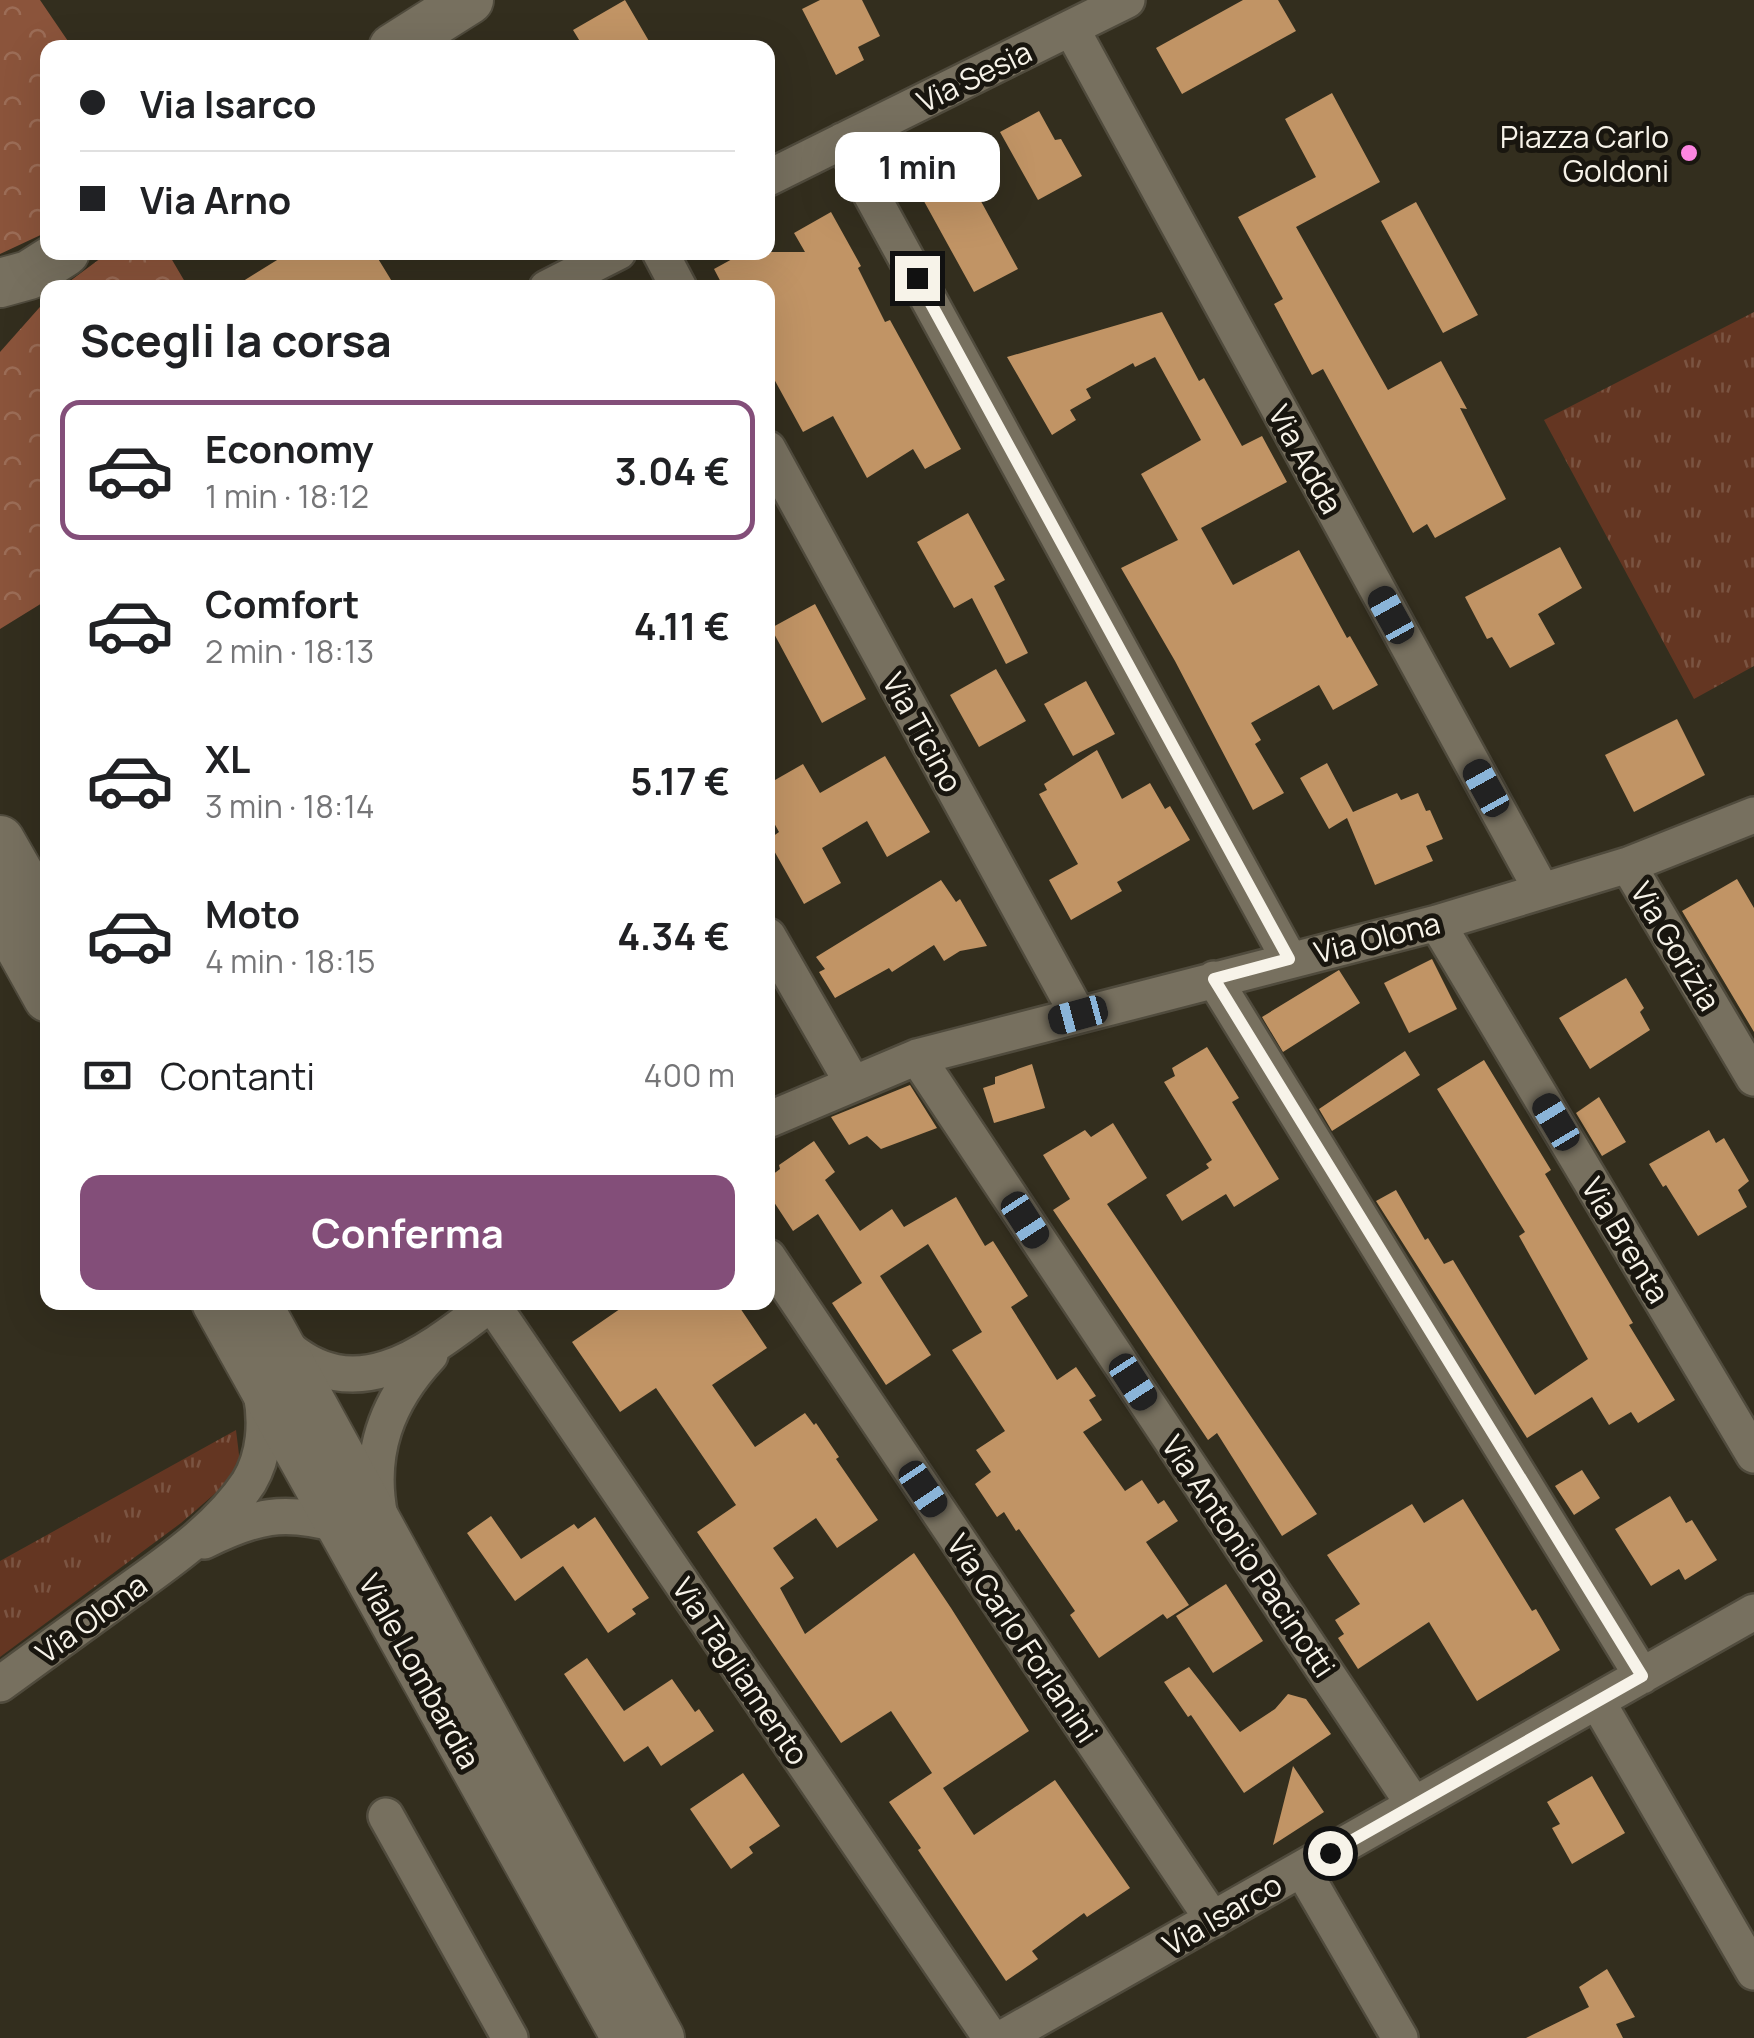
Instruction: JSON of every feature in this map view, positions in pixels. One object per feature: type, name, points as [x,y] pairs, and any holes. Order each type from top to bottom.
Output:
[{"type":"main road","points":[[406,40],[469,0]]},
{"type":"main road","points":[[0,313],[32,270]]},
{"type":"main road","points":[[0,840],[40,910]]},
{"type":"main road","points":[[0,912],[40,984]]},
{"type":"main road","name":"Viale Lombardia","points":[[220,1310],[626,2038]]},
{"type":"main road","name":"Viale Lombardia","points":[[265,1319],[660,2038]]},
{"type":"street","name":"Via Sesia","points":[[775,174],[1126,0]]},
{"type":"street","name":"Via Adda","points":[[1071,28],[1542,891]]},
{"type":"street","points":[[842,141],[1289,959]]},
{"type":"street","points":[[563,280],[602,260]]},
{"type":"street","name":"Via Ticino","points":[[775,462],[1078,1015]]},
{"type":"street","name":"Via Olona","points":[[775,1117],[917,1057],[1437,922],[1628,865],[1754,814]]},
{"type":"street","name":"Via Gorizia","points":[[1628,865],[1754,1078]]},
{"type":"street","name":"Via Brenta","points":[[1437,922],[1754,1455]]},
{"type":"street","points":[[775,948],[852,1082]]},
{"type":"street","points":[[1214,979],[1642,1676]]},
{"type":"street","name":"Via Antonio Pacinotti","points":[[917,1057],[1414,1805]]},
{"type":"street","name":"Via Carlo Forlanini","points":[[775,1267],[1212,1920]]},
{"type":"street","points":[[265,1319],[314,1367],[336,1373],[389,1368],[416,1359],[483,1310]]},
{"type":"street","name":"Via Tagliamento","points":[[497,1310],[991,2038]]},
{"type":"street","points":[[384,1535],[376,1495],[380,1439],[399,1391],[441,1343]]},
{"type":"street","name":"Via Olona","points":[[0,1684],[181,1552],[233,1502],[250,1480],[264,1435],[265,1410],[258,1380]]},
{"type":"street","name":"Via Olona","points":[[181,1552],[243,1522],[266,1517],[307,1516],[338,1524]]},
{"type":"street","name":"Via Isarco","points":[[1003,2038],[1754,1612]]},
{"type":"street","points":[[1597,1701],[1754,1972]]},
{"type":"street","points":[[386,1816],[510,2038]]},
{"type":"street","points":[[1302,1869],[1400,2038]]},
{"type":"green space","points":[[0,0],[40,0],[67,40],[40,40],[40,235],[0,254]]},
{"type":"green space","points":[[98,260],[172,260],[184,280],[71,280]]},
{"type":"green space","points":[[40,307],[40,604],[0,629],[0,352]]},
{"type":"green space","points":[[1754,312],[1754,666],[1694,699],[1544,420]]},
{"type":"green space","points":[[236,1430],[241,1471],[181,1523],[0,1657],[0,1561]]},
{"type":"building","points":[[625,0],[648,40],[579,40],[573,30]]},
{"type":"building","points":[[820,0],[862,0],[880,36],[858,47],[864,60],[836,75],[802,9]]},
{"type":"building","points":[[1243,0],[1278,0],[1296,31],[1182,94],[1156,48]]},
{"type":"building","points":[[1332,93],[1380,182],[1296,227],[1388,390],[1441,361],[1467,409],[1460,408],[1506,499],[1435,538],[1427,524],[1413,533],[1323,369],[1312,375],[1274,304],[1283,299],[1238,217],[1316,177],[1285,119]]},
{"type":"building","points":[[1039,111],[1082,176],[1038,200],[1000,132]]},
{"type":"building","points":[[953,150],[1018,269],[974,292],[909,174]]},
{"type":"building","points":[[1416,202],[1478,315],[1443,333],[1381,221]]},
{"type":"building","points":[[831,212],[861,266],[858,268],[885,322],[890,320],[961,449],[925,469],[913,449],[867,478],[833,416],[803,432],[775,381],[775,280],[720,280],[714,269],[730,260],[775,260],[775,252],[805,252],[794,233]]},
{"type":"building","points":[[277,260],[379,260],[391,280],[245,280]]},
{"type":"building","points":[[1162,312],[1199,381],[1204,378],[1242,446],[1262,436],[1287,482],[1201,528],[1233,585],[1299,550],[1347,638],[1350,636],[1378,685],[1333,710],[1319,685],[1251,723],[1261,740],[1255,744],[1284,793],[1253,810],[1121,568],[1178,540],[1141,474],[1201,440],[1155,357],[1135,367],[1133,363],[1086,389],[1091,398],[1070,410],[1076,420],[1052,435],[1007,357]]},
{"type":"building","points":[[968,513],[1005,580],[994,586],[1028,653],[1006,664],[972,598],[954,608],[917,542]]},
{"type":"building","points":[[1560,547],[1582,588],[1538,614],[1555,644],[1510,668],[1492,637],[1487,639],[1465,597]]},
{"type":"building","points":[[815,604],[866,699],[822,723],[775,635],[775,626]]},
{"type":"building","points":[[996,669],[1026,721],[979,747],[950,695]]},
{"type":"building","points":[[1086,681],[1115,734],[1073,756],[1044,704]]},
{"type":"building","points":[[1677,719],[1705,775],[1634,812],[1605,755]]},
{"type":"building","points":[[1097,750],[1122,799],[1150,783],[1165,809],[1170,806],[1190,840],[1117,882],[1122,891],[1071,920],[1049,880],[1078,864],[1039,794],[1047,790],[1044,784]]},
{"type":"building","points":[[885,756],[930,832],[887,857],[867,821],[822,848],[841,883],[804,904],[775,852],[775,835],[779,832],[775,825],[775,780],[803,764],[820,793]]},
{"type":"building","points":[[1327,763],[1353,812],[1397,793],[1401,800],[1418,793],[1443,839],[1426,846],[1433,861],[1375,885],[1347,818],[1329,829],[1300,778]]},
{"type":"building","points":[[1737,879],[1754,908],[1754,1032],[1682,911]]},
{"type":"building","points":[[941,880],[956,902],[960,899],[987,946],[960,951],[944,961],[934,945],[892,972],[889,968],[835,998],[819,972],[825,969],[816,957]]},
{"type":"building","points":[[1432,959],[1457,1009],[1409,1033],[1384,983]]},
{"type":"building","points":[[1339,970],[1360,1003],[1283,1052],[1262,1017]]},
{"type":"building","points":[[1626,978],[1644,1008],[1640,1012],[1650,1030],[1590,1069],[1559,1018]]},
{"type":"building","points":[[1207,1047],[1239,1098],[1232,1102],[1279,1179],[1234,1207],[1226,1194],[1182,1221],[1166,1195],[1209,1168],[1206,1164],[1212,1160],[1164,1082],[1175,1076],[1172,1068]]},
{"type":"building","points":[[1405,1051],[1420,1075],[1332,1131],[1319,1109]]},
{"type":"building","points":[[1484,1060],[1551,1170],[1545,1174],[1675,1400],[1638,1423],[1631,1412],[1609,1425],[1592,1397],[1527,1438],[1376,1201],[1396,1190],[1444,1264],[1453,1260],[1535,1395],[1588,1359],[1519,1236],[1525,1232],[1437,1089]]},
{"type":"building","points":[[1032,1064],[1045,1108],[994,1123],[983,1088],[995,1084],[995,1077]]},
{"type":"building","points":[[910,1085],[937,1128],[881,1149],[867,1136],[849,1145],[831,1117]]},
{"type":"building","points":[[1599,1097],[1626,1142],[1602,1156],[1576,1113]]},
{"type":"building","points":[[1113,1123],[1147,1178],[1107,1204],[1317,1514],[1282,1536],[1217,1433],[1208,1440],[1053,1210],[1070,1199],[1043,1155],[1085,1130],[1091,1137]]},
{"type":"building","points":[[1709,1130],[1716,1143],[1724,1138],[1749,1181],[1738,1190],[1747,1207],[1698,1236],[1649,1164]]},
{"type":"building","points":[[814,1141],[835,1172],[825,1180],[860,1231],[892,1209],[904,1227],[956,1197],[985,1246],[993,1241],[1028,1296],[1011,1307],[1057,1380],[1076,1367],[1096,1396],[1089,1400],[1102,1420],[1083,1432],[1125,1491],[1142,1480],[1158,1504],[1164,1500],[1178,1521],[1146,1542],[1189,1605],[1167,1619],[1163,1614],[1099,1658],[1070,1615],[1075,1611],[1019,1529],[1016,1531],[1004,1512],[997,1517],[975,1484],[991,1472],[976,1450],[1005,1431],[952,1350],[982,1332],[928,1244],[880,1276],[931,1355],[886,1385],[832,1303],[862,1283],[818,1214],[793,1231],[775,1204],[775,1173],[779,1165]]},
{"type":"building","points":[[618,1310],[741,1310],[767,1348],[712,1385],[755,1447],[805,1413],[816,1423],[878,1520],[837,1548],[816,1518],[773,1548],[794,1578],[780,1588],[805,1634],[914,1553],[1029,1731],[943,1788],[974,1835],[1055,1780],[1130,1888],[1087,1917],[1084,1913],[1032,1951],[1038,1959],[1006,1981],[889,1802],[932,1773],[891,1711],[841,1743],[697,1532],[736,1505],[656,1388],[620,1412],[572,1342]]},
{"type":"building","points":[[1582,1470],[1600,1498],[1574,1515],[1555,1486]]},
{"type":"building","points":[[1670,1496],[1686,1523],[1692,1520],[1717,1560],[1685,1580],[1679,1569],[1651,1586],[1615,1529]]},
{"type":"building","points":[[1463,1499],[1560,1650],[1477,1701],[1429,1622],[1358,1669],[1338,1638],[1344,1634],[1335,1620],[1360,1604],[1327,1555],[1412,1504],[1424,1523]]},
{"type":"building","points":[[491,1516],[521,1559],[574,1524],[578,1529],[595,1517],[649,1598],[632,1609],[636,1614],[608,1633],[563,1566],[515,1601],[467,1533]]},
{"type":"building","points":[[1226,1584],[1263,1641],[1213,1673],[1176,1616]]},
{"type":"building","points":[[587,1658],[624,1711],[672,1679],[714,1731],[661,1766],[648,1746],[624,1762],[564,1674]]},
{"type":"building","points":[[1189,1667],[1240,1732],[1275,1709],[1288,1694],[1306,1699],[1331,1734],[1244,1793],[1164,1682]]},
{"type":"building","points":[[1293,1766],[1324,1812],[1273,1845]]},
{"type":"building","points":[[743,1773],[780,1826],[749,1847],[753,1853],[731,1869],[690,1809]]},
{"type":"building","points":[[1592,1776],[1625,1833],[1572,1864],[1552,1828],[1560,1824],[1547,1802]]},
{"type":"building","points":[[1607,1969],[1635,2017],[1616,2024],[1623,2038],[1526,2038],[1589,2007],[1579,1987]]},
{"type":"place","name":"Piazza Carlo Goldoni","points":[[1689,153]]},
{"type":"route","points":[[917,278],[1289,959],[1214,979],[1642,1676],[1330,1853]]}]
